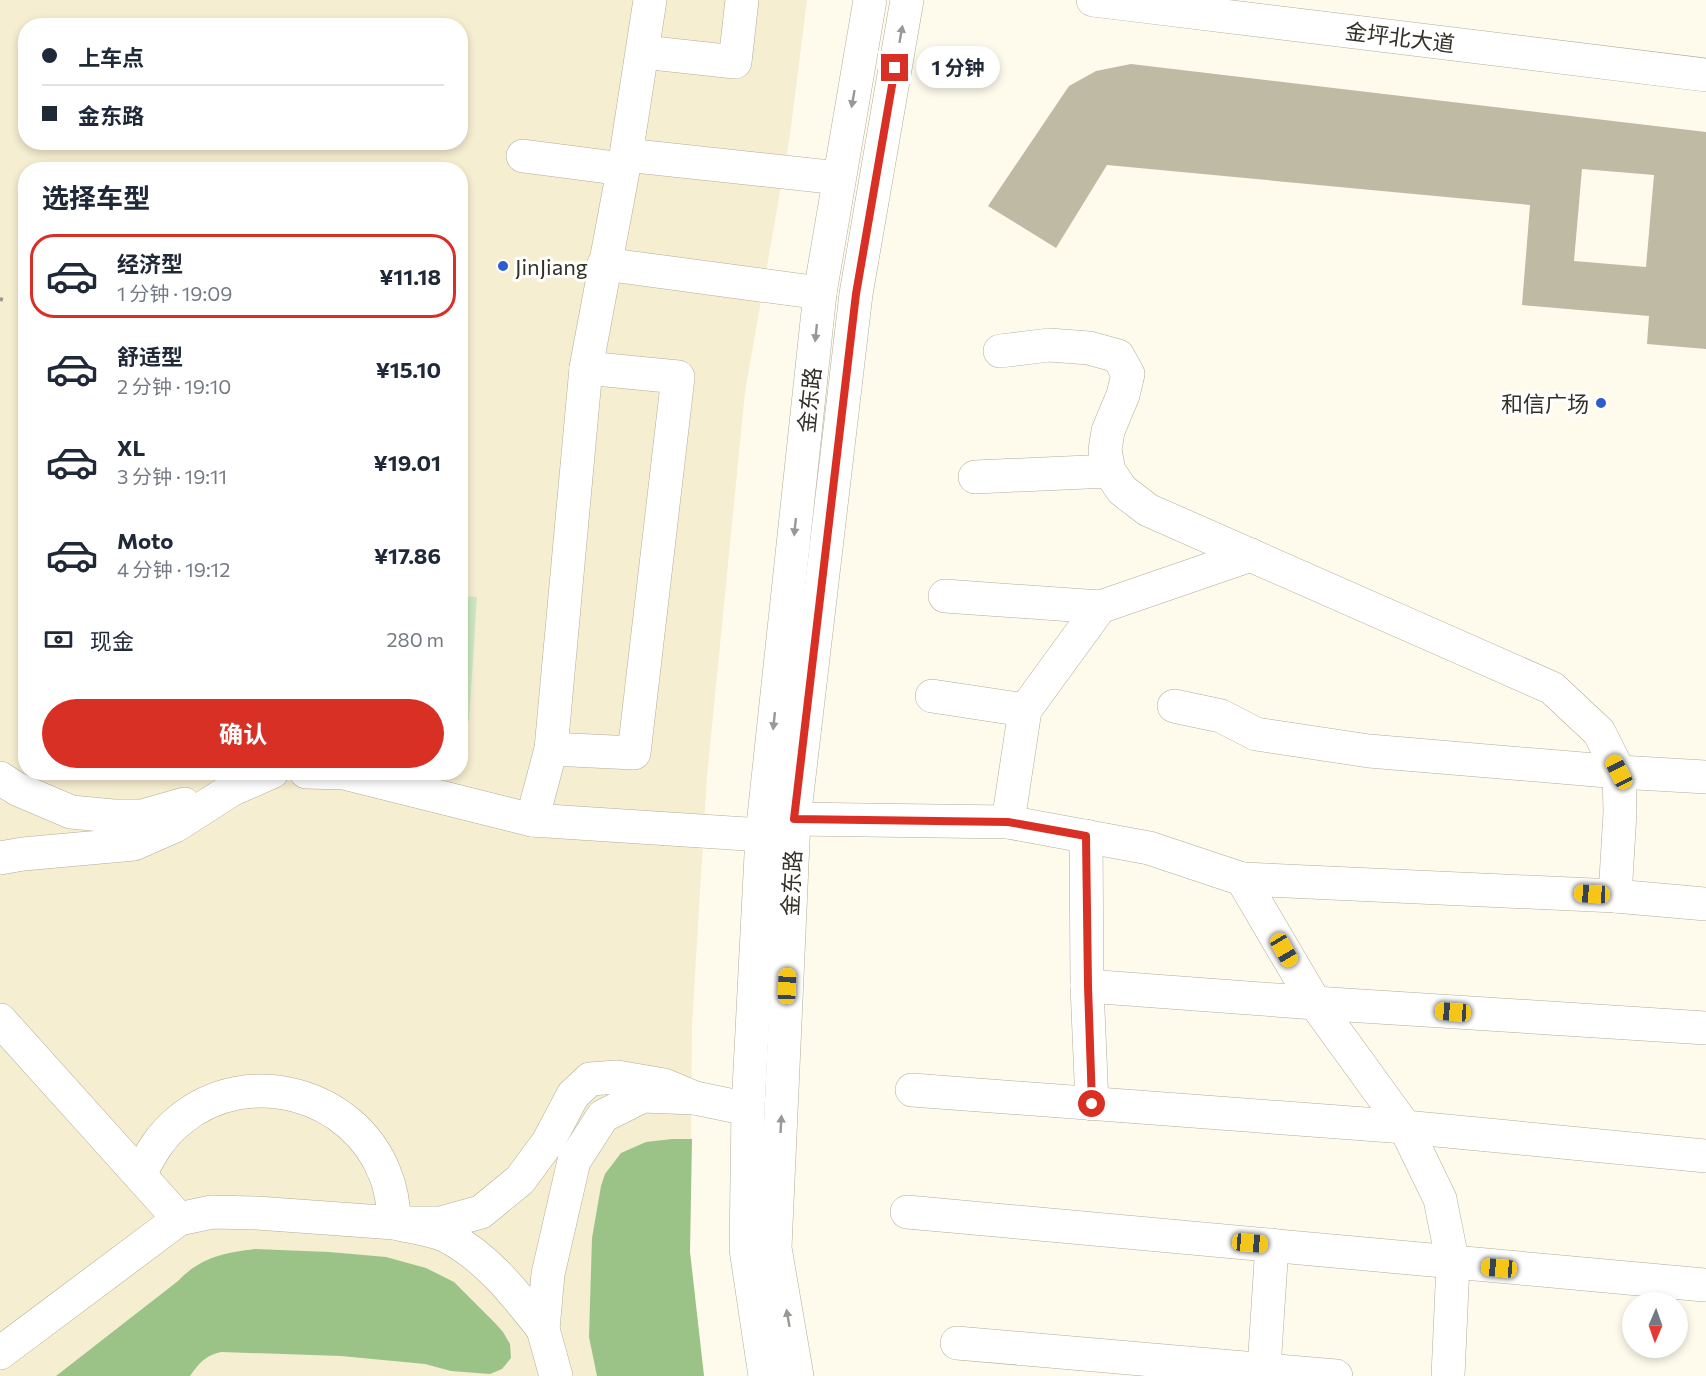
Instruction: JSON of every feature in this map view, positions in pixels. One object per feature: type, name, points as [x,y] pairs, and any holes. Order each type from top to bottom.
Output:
[{"type":"street","points":[[532,820],[550,749],[586,368],[625,162],[650,0]]},
{"type":"street","points":[[643,51],[735,62],[742,0]]},
{"type":"street","name":"金东路","points":[[765,1376],[746,1249],[748,1109],[762,835],[820,293],[870,0]]},
{"type":"street","name":"金东路","points":[[797,1376],[775,1248],[794,819],[856,294],[907,0]]},
{"type":"street","name":"金坪北大道","points":[[1093,0],[1706,75]]},
{"type":"street","points":[[524,156],[839,177]]},
{"type":"street","points":[[604,264],[820,293]]},
{"type":"street","points":[[1000,351],[1049,345],[1089,348],[1118,356],[1128,374],[1123,395],[1108,431],[1105,450],[1109,471],[1122,490],[1148,510],[1552,688],[1599,732],[1619,772],[1620,812],[1615,896]]},
{"type":"street","points":[[550,749],[634,753],[678,377],[586,368]]},
{"type":"street","points":[[975,477],[1109,471]]},
{"type":"street","points":[[945,596],[1100,607],[1251,555]]},
{"type":"street","points":[[1008,822],[1025,710],[1100,607]]},
{"type":"street","points":[[932,696],[1025,710]]},
{"type":"street","points":[[1174,706],[1221,716],[1256,734],[1368,751],[1706,777]]},
{"type":"street","points":[[0,778],[17,789],[71,812],[113,816],[141,816],[231,790],[254,780]]},
{"type":"street","points":[[372,780],[532,820],[762,835]]},
{"type":"street","points":[[0,858],[134,844],[175,826],[231,790]]},
{"type":"street","points":[[794,819],[1008,822],[1149,848],[1242,879],[1615,896],[1706,904]]},
{"type":"street","points":[[1086,836],[1092,1104]]},
{"type":"street","points":[[1242,879],[1315,1003],[1405,1127],[1440,1199],[1453,1264],[1448,1376]]},
{"type":"street","points":[[1088,986],[1706,1028]]},
{"type":"street","points":[[0,1020],[179,1219]]},
{"type":"street","points":[[0,1353],[179,1219],[212,1212],[441,1224],[481,1212],[520,1180],[548,1142],[573,1095],[590,1079],[617,1077],[664,1085],[695,1098]]},
{"type":"street","points":[[912,1090],[1405,1127],[1706,1156]]},
{"type":"street","points":[[140,1175],[150,1154],[164,1135],[181,1119],[201,1106],[222,1097],[245,1092],[268,1091],[294,1094],[332,1111],[358,1131],[374,1151],[385,1173],[393,1198],[395,1223]]},
{"type":"street","points":[[556,1376],[543,1329],[548,1274],[574,1161],[603,1116],[643,1096],[695,1098],[748,1109]]},
{"type":"street","points":[[907,1212],[1453,1264],[1704,1285]]},
{"type":"street","points":[[395,1223],[447,1236],[477,1255],[510,1288],[543,1329]]},
{"type":"street","points":[[1264,1369],[1272,1245]]},
{"type":"street","points":[[957,1343],[1336,1376]]},
{"type":"path","points":[[0,299],[7,301]]},
{"type":"shaded area","points":[[0,0],[807,0],[790,135],[745,392],[707,777],[692,1026],[690,1252],[704,1376],[0,1376]]},
{"type":"green space","points":[[468,596],[477,597],[468,721]]},
{"type":"green space","points":[[692,1139],[690,1252],[704,1376],[597,1376],[589,1337],[592,1238],[601,1186],[605,1174],[621,1153],[646,1142]]},
{"type":"green space","points":[[255,1249],[386,1257],[426,1268],[454,1282],[495,1323],[510,1344],[511,1358],[502,1369],[490,1374],[451,1371],[425,1364],[341,1356],[221,1352],[203,1360],[190,1376],[56,1376],[195,1266],[233,1252]]},
{"type":"building","points":[[1131,64],[1706,132],[1706,349],[1647,344],[1649,316],[1522,305],[1530,205],[1107,165],[1056,248],[988,206],[1069,86],[1096,71]],"holes":[[[1582,169],[1654,175],[1646,267],[1574,261]]]},
{"type":"place","name":"JinJiang","points":[[503,266]]},
{"type":"place","name":"和信广场","points":[[1601,403]]},
{"type":"route","points":[[895,68],[856,294],[794,819],[1008,822],[1086,836],[1092,1104]]}]
